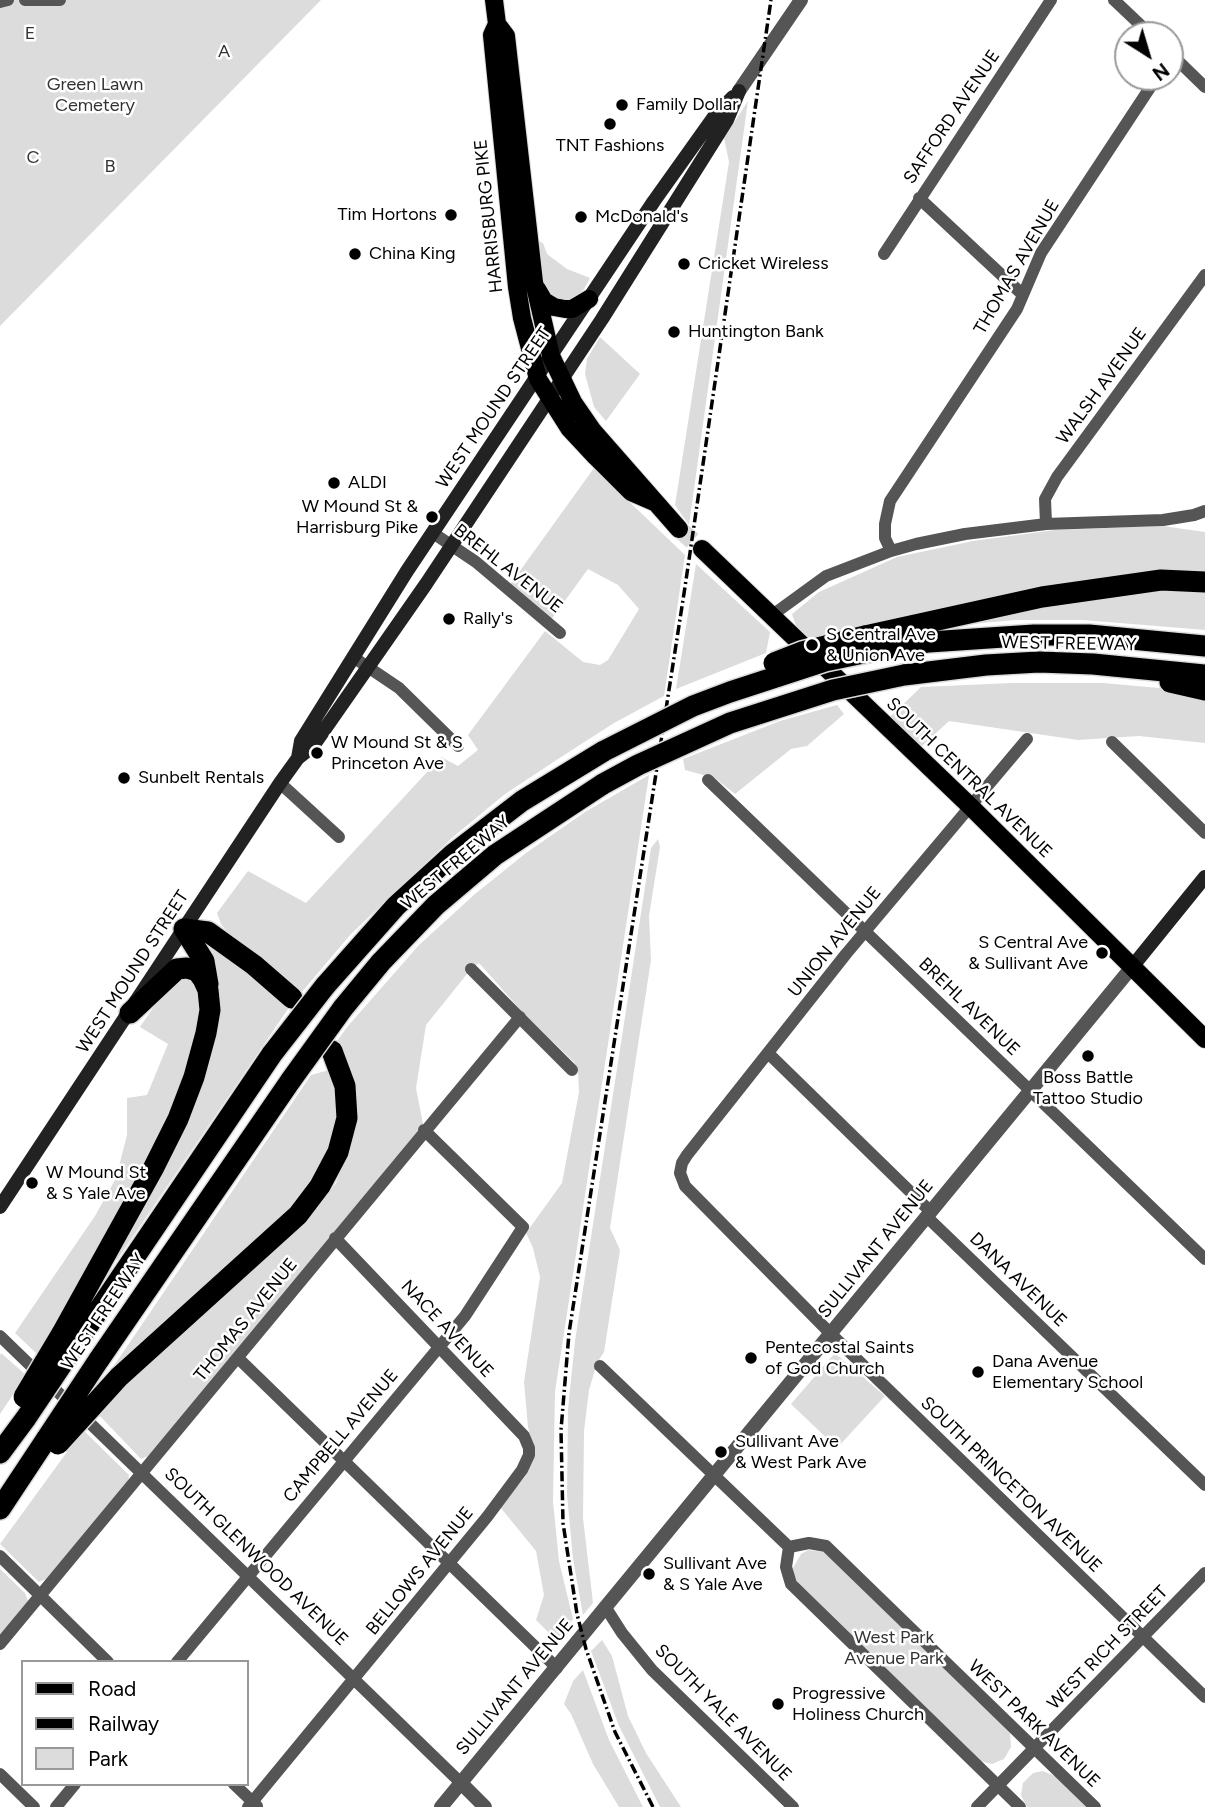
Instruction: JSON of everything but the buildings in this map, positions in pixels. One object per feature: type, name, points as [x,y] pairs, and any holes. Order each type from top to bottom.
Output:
[{"type":"highway","points":[[872,643],[1042,597],[1161,580],[1205,582]]},
{"type":"highway","name":"WEST FREEWAY","points":[[0,1453],[21,1414],[68,1340],[272,1055],[325,986],[396,906],[453,854],[522,802],[604,751],[693,706],[825,662],[872,643],[1089,635],[1205,646]]},
{"type":"highway","name":"WEST FREEWAY","points":[[1,1508],[53,1441],[98,1361],[291,1080],[344,1008],[381,962],[436,905],[495,855],[603,784],[638,765],[730,723],[833,690],[904,675],[1013,663],[1093,664],[1205,675]]},
{"type":"highway","points":[[1093,664],[1205,690]]},
{"type":"highway","points":[[68,1340],[178,1119],[194,1077],[210,1010],[208,977],[204,961],[184,929]]},
{"type":"highway","points":[[184,929],[208,932],[254,965],[292,998]]},
{"type":"highway","points":[[130,1013],[177,969],[197,971],[208,990]]},
{"type":"highway","points":[[53,1441],[298,1214],[320,1186],[338,1152],[347,1118],[345,1086],[332,1051]]},
{"type":"highway","points":[[0,1441],[21,1414]]},
{"type":"main road","name":"HARRISBURG PIKE","points":[[494,0],[497,24],[506,36],[534,282],[551,356],[563,378]]},
{"type":"main road","name":"HARRISBURG PIKE","points":[[497,24],[492,35],[516,276],[522,318],[538,379],[550,399]]},
{"type":"main road","name":"WEST MOUND STREET","points":[[298,758],[301,741],[433,533],[654,201],[716,114],[740,90]]},
{"type":"main road","name":"WEST MOUND STREET","points":[[0,1207],[280,783],[298,758],[313,747],[550,399],[727,120],[740,90]]},
{"type":"main road","points":[[534,282],[541,297],[554,307],[572,309],[589,299]]},
{"type":"main road","points":[[563,378],[573,402],[593,431],[679,529]]},
{"type":"main road","points":[[550,399],[569,428],[631,492],[654,502]]},
{"type":"main road","name":"SOUTH CENTRAL AVENUE","points":[[702,549],[970,806],[1205,1039]]},
{"type":"main road","name":"SULLIVANT AVENUE","points":[[1132,967],[1205,877]]},
{"type":"street","points":[[0,2],[8,0]]},
{"type":"street","points":[[25,0],[60,0]]},
{"type":"street","name":"WEST MOUND STREET","points":[[740,90],[800,0]]},
{"type":"street","name":"SAFFORD AVENUE","points":[[884,254],[1051,0]]},
{"type":"street","points":[[1115,0],[1137,21]]},
{"type":"street","points":[[1184,67],[1205,87]]},
{"type":"street","name":"THOMAS AVENUE","points":[[891,551],[885,538],[890,501],[1017,309],[1041,253],[1148,91]]},
{"type":"street","points":[[919,198],[1023,295]]},
{"type":"street","name":"WALSH AVENUE","points":[[1046,524],[1045,499],[1057,477],[1205,275]]},
{"type":"street","points":[[771,616],[826,576],[891,551],[965,534],[1046,524],[1163,520],[1205,511]]},
{"type":"street","name":"BREHL AVENUE","points":[[433,533],[477,562],[560,633]]},
{"type":"street","points":[[353,657],[399,688],[458,746]]},
{"type":"street","name":"UNION AVENUE","points":[[680,1174],[687,1155],[768,1053],[1027,739]]},
{"type":"street","points":[[1112,742],[1205,833]]},
{"type":"street","name":"BREHL AVENUE","points":[[708,780],[1205,1259]]},
{"type":"street","points":[[280,783],[339,837]]},
{"type":"street","name":"SULLIVANT AVENUE","points":[[441,1807],[1132,967]]},
{"type":"street","points":[[471,969],[572,1070]]},
{"type":"street","name":"THOMAS AVENUE","points":[[0,1644],[520,1017]]},
{"type":"street","name":"DANA AVENUE","points":[[768,1053],[1205,1485]]},
{"type":"street","name":"CAMPBELL AVENUE","points":[[179,1660],[465,1316],[523,1227],[424,1130]]},
{"type":"street","name":"SOUTH PRINCETON AVENUE","points":[[680,1174],[685,1186],[831,1334],[1205,1697]]},
{"type":"street","name":"NACE AVENUE","points":[[335,1238],[524,1436],[529,1448]]},
{"type":"street","name":"SOUTH GLENWOOD AVENUE","points":[[0,1336],[485,1807]]},
{"type":"street","points":[[238,1358],[557,1668]]},
{"type":"street","points":[[600,1367],[789,1547],[786,1567],[791,1584],[1020,1807]]},
{"type":"street","name":"BELLOWS AVENUE","points":[[253,1805],[487,1517],[522,1470],[529,1455],[529,1448]]},
{"type":"street","name":"WEST PARK AVENUE","points":[[789,1547],[809,1543],[826,1546],[1095,1807]]},
{"type":"street","points":[[0,1556],[106,1660]]},
{"type":"street","name":"WEST RICH STREET","points":[[977,1807],[1205,1573]]},
{"type":"street","name":"SOUTH YALE AVENUE","points":[[606,1608],[652,1670],[793,1807]]},
{"type":"street","points":[[0,1773],[34,1807]]},
{"type":"street","points":[[56,1807],[73,1786]]},
{"type":"street","points":[[236,1786],[253,1805]]},
{"type":"green space","name":"Green Lawn Cemetery","points":[[0,0],[321,0],[0,326]]},
{"type":"green space","points":[[748,101],[689,525],[675,505],[729,162],[724,138]]},
{"type":"green space","points":[[538,241],[543,243],[547,254],[567,269],[590,278],[572,301],[557,301],[541,286]]},
{"type":"green space","points":[[600,337],[640,374],[606,421],[594,407],[585,374],[587,359]]},
{"type":"green space","points":[[594,468],[685,555],[664,696],[614,723],[505,794],[453,837],[351,934],[301,993],[271,965],[228,933],[217,913],[248,871],[306,903],[441,757],[458,766],[478,750],[468,735],[545,631],[583,662],[600,665],[608,660],[639,609],[618,585],[588,569],[551,620],[509,586]]},
{"type":"green space","points":[[1163,526],[1205,532],[1205,571],[1154,571],[1085,579],[891,619],[809,641],[796,626],[792,614],[819,592],[897,557],[973,541],[1055,530]]},
{"type":"green space","points":[[696,564],[770,632],[766,653],[676,689]]},
{"type":"green space","points":[[1205,589],[1205,630],[1083,620],[1015,620],[948,626],[1114,591]]},
{"type":"green space","points":[[1103,683],[1159,688],[1205,701],[1205,743],[1139,736],[1078,740],[949,721],[922,746],[890,717],[921,687]]},
{"type":"green space","points":[[837,705],[844,714],[807,746],[791,749],[735,794],[715,778],[685,770],[683,759],[780,721]]},
{"type":"green space","points":[[649,775],[555,1392],[553,1501],[559,1561],[573,1619],[557,1641],[536,1620],[544,1595],[536,1551],[500,1507],[525,1477],[533,1460],[524,1382],[540,1277],[533,1248],[526,1233],[562,1183],[579,1092],[578,1071],[574,1062],[525,1015],[479,963],[471,969],[426,1025],[416,1088],[423,1124],[258,1327],[148,1456],[141,1459],[97,1413],[171,1342],[296,1230],[316,1210],[336,1183],[355,1131],[357,1104],[354,1087],[347,1061],[337,1041],[348,1026],[419,945],[475,894],[526,853],[585,812]]},
{"type":"green space","points":[[658,839],[660,847],[649,916],[651,960],[610,1228],[620,1250],[604,1352],[597,1363],[589,1390],[584,1431],[583,1518],[593,1603],[583,1615],[573,1559],[567,1495],[568,1409],[575,1341],[651,848]]},
{"type":"green space","points":[[204,943],[250,972],[290,1006],[117,1260],[113,1257],[195,1098],[215,1043],[220,1010]]},
{"type":"green space","points":[[179,977],[196,978],[202,1006],[190,1062],[144,1168],[91,1267],[37,1354],[15,1333],[95,1216],[116,1178],[127,1135],[127,1098],[147,1095],[168,1044],[140,1027],[168,986]]},
{"type":"green space","points":[[333,1069],[340,1106],[330,1154],[288,1217],[107,1376],[311,1075]]},
{"type":"green space","points":[[1,1353],[26,1375],[0,1414],[0,1355]]},
{"type":"green space","points":[[835,1353],[885,1396],[837,1448],[791,1404]]},
{"type":"green space","points":[[83,1430],[129,1475],[128,1482],[46,1579],[39,1582],[0,1544]]},
{"type":"green space","name":"West Park Avenue Park","points":[[808,1550],[824,1552],[1010,1733],[1011,1747],[1004,1759],[992,1764],[980,1761],[800,1586],[794,1577],[793,1568],[801,1554]]},
{"type":"green space","points":[[0,1569],[25,1593],[28,1601],[0,1636]]},
{"type":"green space","points":[[602,1640],[612,1656],[628,1716],[646,1753],[681,1807],[660,1807],[619,1726],[591,1651]]},
{"type":"green space","points":[[583,1670],[609,1740],[643,1807],[619,1807],[593,1764],[564,1704],[573,1681]]},
{"type":"green space","points":[[1043,1771],[1055,1776],[1088,1807],[1027,1807],[1021,1795],[1023,1783],[1033,1773]]},
{"type":"tunnel","points":[[679,529],[702,549]]},
{"type":"railway","points":[[653,1807],[615,1732],[586,1649],[577,1614],[563,1523],[561,1430],[569,1333],[685,587],[771,0]]},
{"type":"place","name":"Family Dollar","points":[[622,105]]},
{"type":"place","name":"TNT Fashions","points":[[610,124]]},
{"type":"place","name":"Tim Hortons","points":[[451,215]]},
{"type":"place","name":"McDonald's","points":[[581,217]]},
{"type":"place","name":"China King","points":[[355,254]]},
{"type":"place","name":"Cricket Wireless","points":[[684,264]]},
{"type":"place","name":"Huntington Bank","points":[[674,332]]},
{"type":"place","name":"ALDI","points":[[334,483]]},
{"type":"place","name":"W Mound St & Harrisburg Pike","points":[[432,517]]},
{"type":"place","name":"Rally's","points":[[449,619]]},
{"type":"place","name":"S Central Ave & Union Ave","points":[[812,645]]},
{"type":"place","name":"W Mound St & S Princeton Ave","points":[[317,753]]},
{"type":"place","name":"Sunbelt Rentals","points":[[124,778]]},
{"type":"place","name":"S Central Ave & Sullivant Ave","points":[[1102,953]]},
{"type":"place","name":"Boss Battle Tattoo Studio","points":[[1088,1056]]},
{"type":"place","name":"W Mound St & S Yale Ave","points":[[32,1183]]},
{"type":"place","name":"Pentecostal Saints of God Church","points":[[751,1358]]},
{"type":"place","name":"Dana Avenue Elementary School","points":[[978,1372]]},
{"type":"place","name":"Sullivant Ave & West Park Ave","points":[[721,1452]]},
{"type":"place","name":"Sullivant Ave & S Yale Ave","points":[[649,1574]]},
{"type":"place","name":"Progressive Holiness Church","points":[[778,1704]]},
{"type":"park label","name":"E","points":[[30,34]]},
{"type":"park label","name":"A","points":[[224,52]]},
{"type":"park label","name":"C","points":[[33,158]]},
{"type":"park label","name":"B","points":[[110,167]]}]
